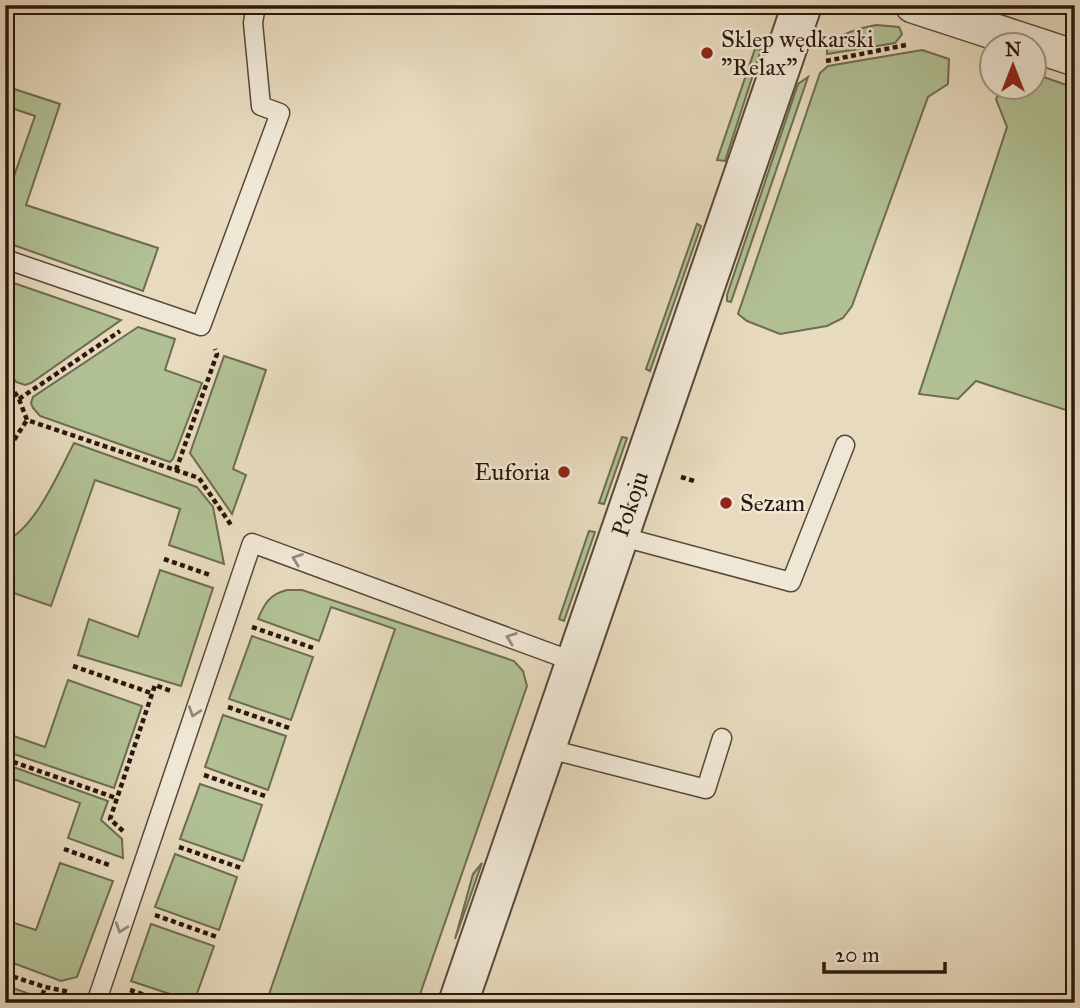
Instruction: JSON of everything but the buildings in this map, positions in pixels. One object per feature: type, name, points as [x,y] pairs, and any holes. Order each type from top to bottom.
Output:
[{"type":"street","name":"Pokoju","points":[[458,1003],[802,5]]},
{"type":"street","points":[[913,5],[1075,58]]},
{"type":"lane","points":[[5,259],[201,326],[280,113],[261,106],[253,23],[256,5]]},
{"type":"lane","points":[[619,536],[791,582],[845,445]]},
{"type":"lane","points":[[96,1003],[252,542],[575,662]]},
{"type":"lane","points":[[545,748],[706,789],[722,738]]},
{"type":"path","points":[[818,62],[914,44]]},
{"type":"path","points":[[19,399],[130,324],[145,307]]},
{"type":"path","points":[[176,470],[218,354],[201,326]]},
{"type":"path","points":[[5,377],[19,399],[27,420]]},
{"type":"path","points":[[27,420],[199,478],[238,537],[252,542]]},
{"type":"path","points":[[5,454],[27,420]]},
{"type":"path","points":[[164,559],[212,575]]},
{"type":"path","points":[[248,626],[316,649]]},
{"type":"path","points":[[73,666],[151,693],[110,819],[127,834]]},
{"type":"path","points":[[220,705],[289,728]]},
{"type":"path","points":[[5,759],[116,798]]},
{"type":"path","points":[[197,773],[265,796]]},
{"type":"path","points":[[172,845],[241,868]]},
{"type":"path","points":[[64,849],[112,866]]},
{"type":"path","points":[[148,912],[217,937]]},
{"type":"path","points":[[5,974],[45,987],[40,1003]]},
{"type":"path","points":[[122,988],[169,1003]]},
{"type":"green space","points":[[876,25],[899,27],[902,34],[895,43],[827,54],[827,44],[833,40]]},
{"type":"green space","points":[[755,49],[761,50],[725,161],[717,160]]},
{"type":"green space","points":[[922,50],[949,59],[948,84],[928,97],[852,306],[843,318],[827,326],[780,334],[747,321],[738,314],[820,73],[828,66]]},
{"type":"green space","points":[[808,77],[731,302],[727,301],[798,84]]},
{"type":"green space","points":[[1048,79],[1075,88],[1075,413],[976,381],[958,399],[919,394],[1007,127],[997,102],[1048,102]]},
{"type":"green space","points":[[5,86],[60,104],[26,205],[158,248],[143,291],[5,242],[5,202],[35,116],[5,106]]},
{"type":"green space","points":[[697,224],[701,226],[650,371],[646,369]]},
{"type":"green space","points":[[5,280],[121,320],[31,383],[25,385],[16,382],[5,364]]},
{"type":"green space","points":[[138,327],[175,339],[165,370],[202,383],[170,462],[40,416],[31,403],[33,397]]},
{"type":"green space","points":[[224,356],[266,370],[233,469],[246,475],[232,514],[190,453]]},
{"type":"green space","points":[[622,437],[627,438],[604,504],[599,503]]},
{"type":"green space","points":[[74,443],[197,487],[213,507],[224,564],[169,545],[180,509],[95,480],[51,606],[5,590],[5,540],[15,535],[36,513]]},
{"type":"green space","points":[[589,531],[595,532],[564,621],[559,619]]},
{"type":"green space","points":[[160,570],[213,588],[181,686],[78,655],[89,619],[138,637]]},
{"type":"green space","points":[[287,590],[302,590],[514,661],[523,671],[527,686],[417,1003],[266,1003],[395,629],[331,607],[319,641],[258,619],[268,600]]},
{"type":"green space","points":[[252,636],[313,657],[291,720],[229,699]]},
{"type":"green space","points":[[68,680],[142,706],[114,788],[5,751],[5,733],[45,747]]},
{"type":"green space","points":[[223,715],[286,736],[268,790],[205,767]]},
{"type":"green space","points":[[5,764],[108,801],[101,820],[122,839],[123,858],[68,838],[80,803],[5,776]]},
{"type":"green space","points":[[200,784],[262,805],[243,861],[180,839]]},
{"type":"green space","points":[[175,854],[237,877],[219,930],[155,907]]},
{"type":"green space","points":[[60,863],[113,881],[77,977],[61,981],[5,960],[5,920],[36,930]]},
{"type":"green space","points":[[482,863],[455,939],[473,874]]},
{"type":"green space","points":[[151,924],[214,946],[194,1002],[131,981]]},
{"type":"green space","points":[[5,985],[35,996],[33,1003],[5,1003]]},
{"type":"place","name":"Sklep wędkarski \"Relax\"","points":[[707,53]]},
{"type":"place","name":"Euforia","points":[[564,472]]},
{"type":"place","name":"Sezam","points":[[726,503]]}]
